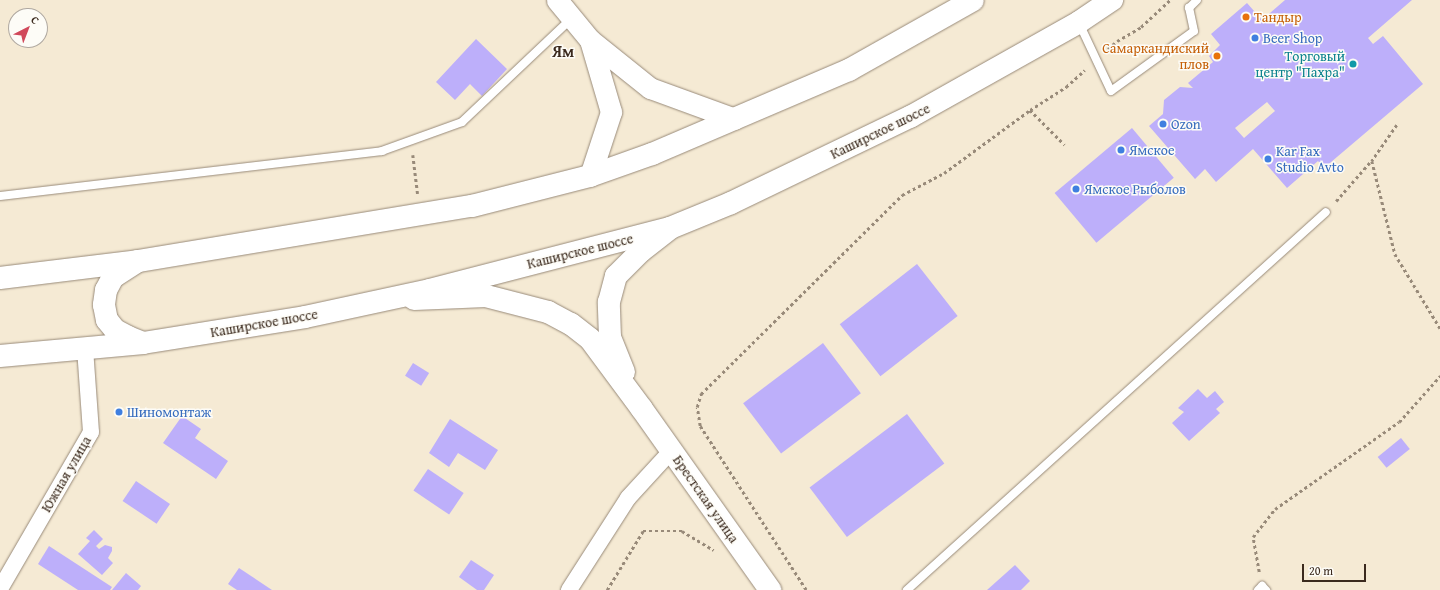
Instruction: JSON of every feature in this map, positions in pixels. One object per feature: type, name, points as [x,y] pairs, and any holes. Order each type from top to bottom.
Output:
[{"type":"main road","points":[[0,278],[138,261],[472,206],[590,176],[652,154],[849,70],[973,0]]},
{"type":"main road","name":"Каширское шоссе","points":[[0,356],[143,343],[305,317],[430,290],[670,228],[731,203],[910,117],[1079,22],[1112,0]]},
{"type":"main road","name":"Брестская улица","points":[[642,409],[622,368],[610,338],[609,302],[616,276],[641,251],[670,228]]},
{"type":"main road","points":[[138,261],[113,277],[106,290],[104,305],[107,320],[115,330],[128,338],[143,343]]},
{"type":"main road","name":"Брестская улица","points":[[379,301],[486,296],[548,312],[571,324],[590,339],[672,450],[770,590]]},
{"type":"street","points":[[557,0],[590,40],[650,88],[735,119]]},
{"type":"street","points":[[590,40],[611,112],[590,176]]},
{"type":"street","name":"Южная улица","points":[[0,589],[91,432],[84,349]]},
{"type":"street","points":[[569,590],[628,498],[672,450]]},
{"type":"lane","points":[[1079,22],[1111,91],[1194,31],[1189,8],[1197,0]]},
{"type":"lane","points":[[0,196],[382,151],[462,122],[573,18]]},
{"type":"lane","points":[[907,590],[1326,212]]},
{"type":"path","points":[[806,590],[700,426],[697,407],[701,394],[902,195],[944,173],[1030,110],[1066,87],[1117,41],[1141,27],[1170,0]]},
{"type":"path","points":[[1030,110],[1064,145]]},
{"type":"path","points":[[1326,212],[1372,161],[1397,125]]},
{"type":"path","points":[[411,140],[419,198]]},
{"type":"path","points":[[1372,161],[1395,254],[1440,328]]},
{"type":"path","points":[[1262,589],[1253,537],[1275,509],[1399,422],[1440,376]]},
{"type":"path","points":[[606,590],[643,531],[682,531],[718,552]]},
{"type":"building","points":[[1285,0],[1412,0],[1368,38],[1373,44],[1383,36],[1423,84],[1324,168],[1318,161],[1287,188],[1253,149],[1216,182],[1205,169],[1195,179],[1149,126],[1163,114],[1164,100],[1180,87],[1193,88],[1188,83],[1213,62],[1209,56],[1220,45],[1211,34],[1247,3],[1262,20]],"holes":[[[1267,102],[1275,111],[1244,138],[1235,128]]]},
{"type":"building","points":[[476,39],[507,69],[482,96],[470,84],[455,100],[436,82]]},
{"type":"building","points":[[1132,128],[1174,178],[1096,243],[1055,193]]},
{"type":"building","points":[[917,264],[958,316],[880,376],[840,324]]},
{"type":"building","points":[[823,343],[861,393],[781,453],[743,403]]},
{"type":"building","points":[[413,363],[429,373],[421,386],[405,376]]},
{"type":"building","points":[[1198,389],[1207,398],[1215,391],[1224,402],[1216,409],[1220,413],[1189,441],[1172,423],[1184,412],[1178,408]]},
{"type":"building","points":[[907,414],[944,464],[847,537],[810,487]]},
{"type":"building","points":[[182,416],[201,429],[195,438],[228,461],[216,479],[163,443]]},
{"type":"building","points":[[450,419],[498,450],[485,470],[458,453],[449,467],[429,453]]},
{"type":"building","points":[[1401,438],[1410,449],[1386,468],[1378,457]]},
{"type":"building","points":[[428,469],[464,493],[449,515],[413,491]]},
{"type":"building","points":[[136,481],[170,504],[157,524],[123,501]]},
{"type":"building","points":[[94,530],[103,539],[96,546],[99,549],[105,545],[112,547],[112,551],[108,558],[113,563],[102,575],[78,554],[90,541],[86,538]]},
{"type":"building","points":[[49,546],[112,587],[110,590],[78,590],[38,564]]},
{"type":"building","points":[[471,560],[494,575],[484,590],[477,590],[459,577]]},
{"type":"building","points":[[1015,565],[1030,581],[1021,590],[987,590]]},
{"type":"building","points":[[239,568],[272,590],[237,590],[228,584]]},
{"type":"building","points":[[126,573],[141,586],[138,590],[112,590]]},
{"type":"place","name":"Тандыр","points":[[1246,17]]},
{"type":"place","name":"Beer Shop","points":[[1255,38]]},
{"type":"place","name":"Самаркандиский плов","points":[[1217,56]]},
{"type":"place","name":"Торговый центр \"Пахра\"","points":[[1353,64]]},
{"type":"place","name":"Ozon","points":[[1163,124]]},
{"type":"place","name":"Ямское","points":[[1121,150]]},
{"type":"place","name":"Kar Fax Studio Avto","points":[[1268,159]]},
{"type":"place","name":"Ямское Рыболов","points":[[1076,189]]},
{"type":"place","name":"Шиномонтаж","points":[[119,412]]},
{"type":"district","name":"Ям","points":[[563,51]]}]
